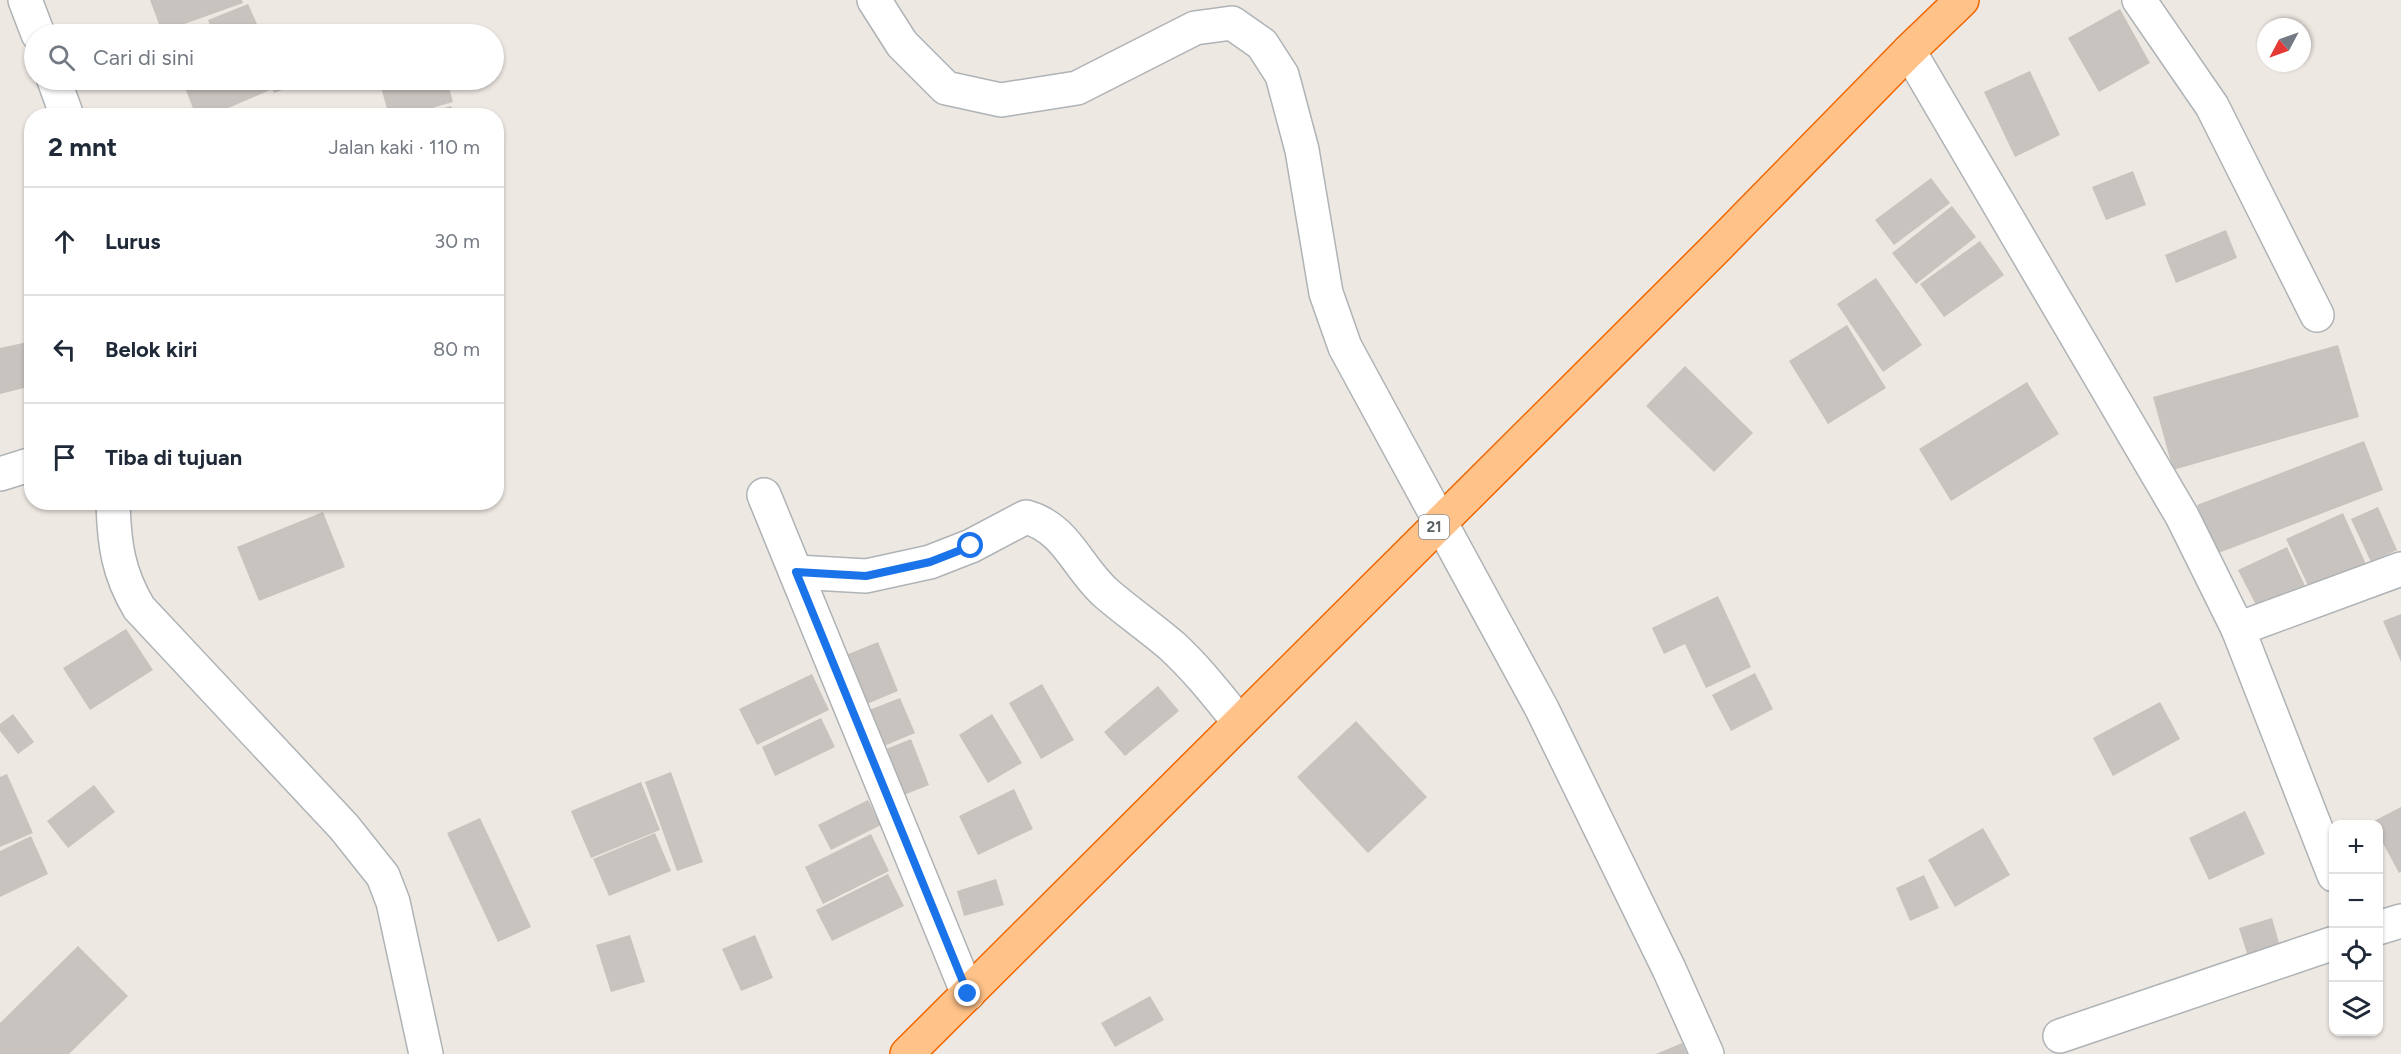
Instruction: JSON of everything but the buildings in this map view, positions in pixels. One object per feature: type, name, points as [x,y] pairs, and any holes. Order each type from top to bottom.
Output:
[{"type":"highway","name":"21","points":[[921,1048],[968,994],[1440,520],[1714,250],[1960,1]]},
{"type":"street","points":[[25,0],[34,24]]},
{"type":"street","points":[[874,0],[902,44],[946,88],[1000,100],[1077,88],[1195,28],[1232,23],[1262,44],[1282,75],[1302,150],[1326,293],[1346,347],[1542,709],[1669,969],[1707,1054]]},
{"type":"street","points":[[2139,0],[2212,106],[2317,315]]},
{"type":"street","points":[[1909,51],[2166,488],[2238,629],[2334,874]]},
{"type":"street","points":[[58,90],[64,108]]},
{"type":"street","points":[[0,474],[24,466]]},
{"type":"street","points":[[764,495],[968,994]]},
{"type":"street","points":[[114,510],[118,564],[127,588],[139,608],[344,827],[383,876],[393,902],[426,1054]]},
{"type":"street","points":[[796,572],[866,576],[920,565],[971,546],[1026,517],[1034,519],[1045,523],[1064,540],[1092,580],[1108,595],[1174,648],[1239,722]]},
{"type":"street","points":[[2238,629],[2401,569]]},
{"type":"street","points":[[2383,927],[2401,921]]},
{"type":"street","points":[[2060,1036],[2329,945]]},
{"type":"route","points":[[968,994],[796,572],[866,576],[930,562],[971,546]]}]
